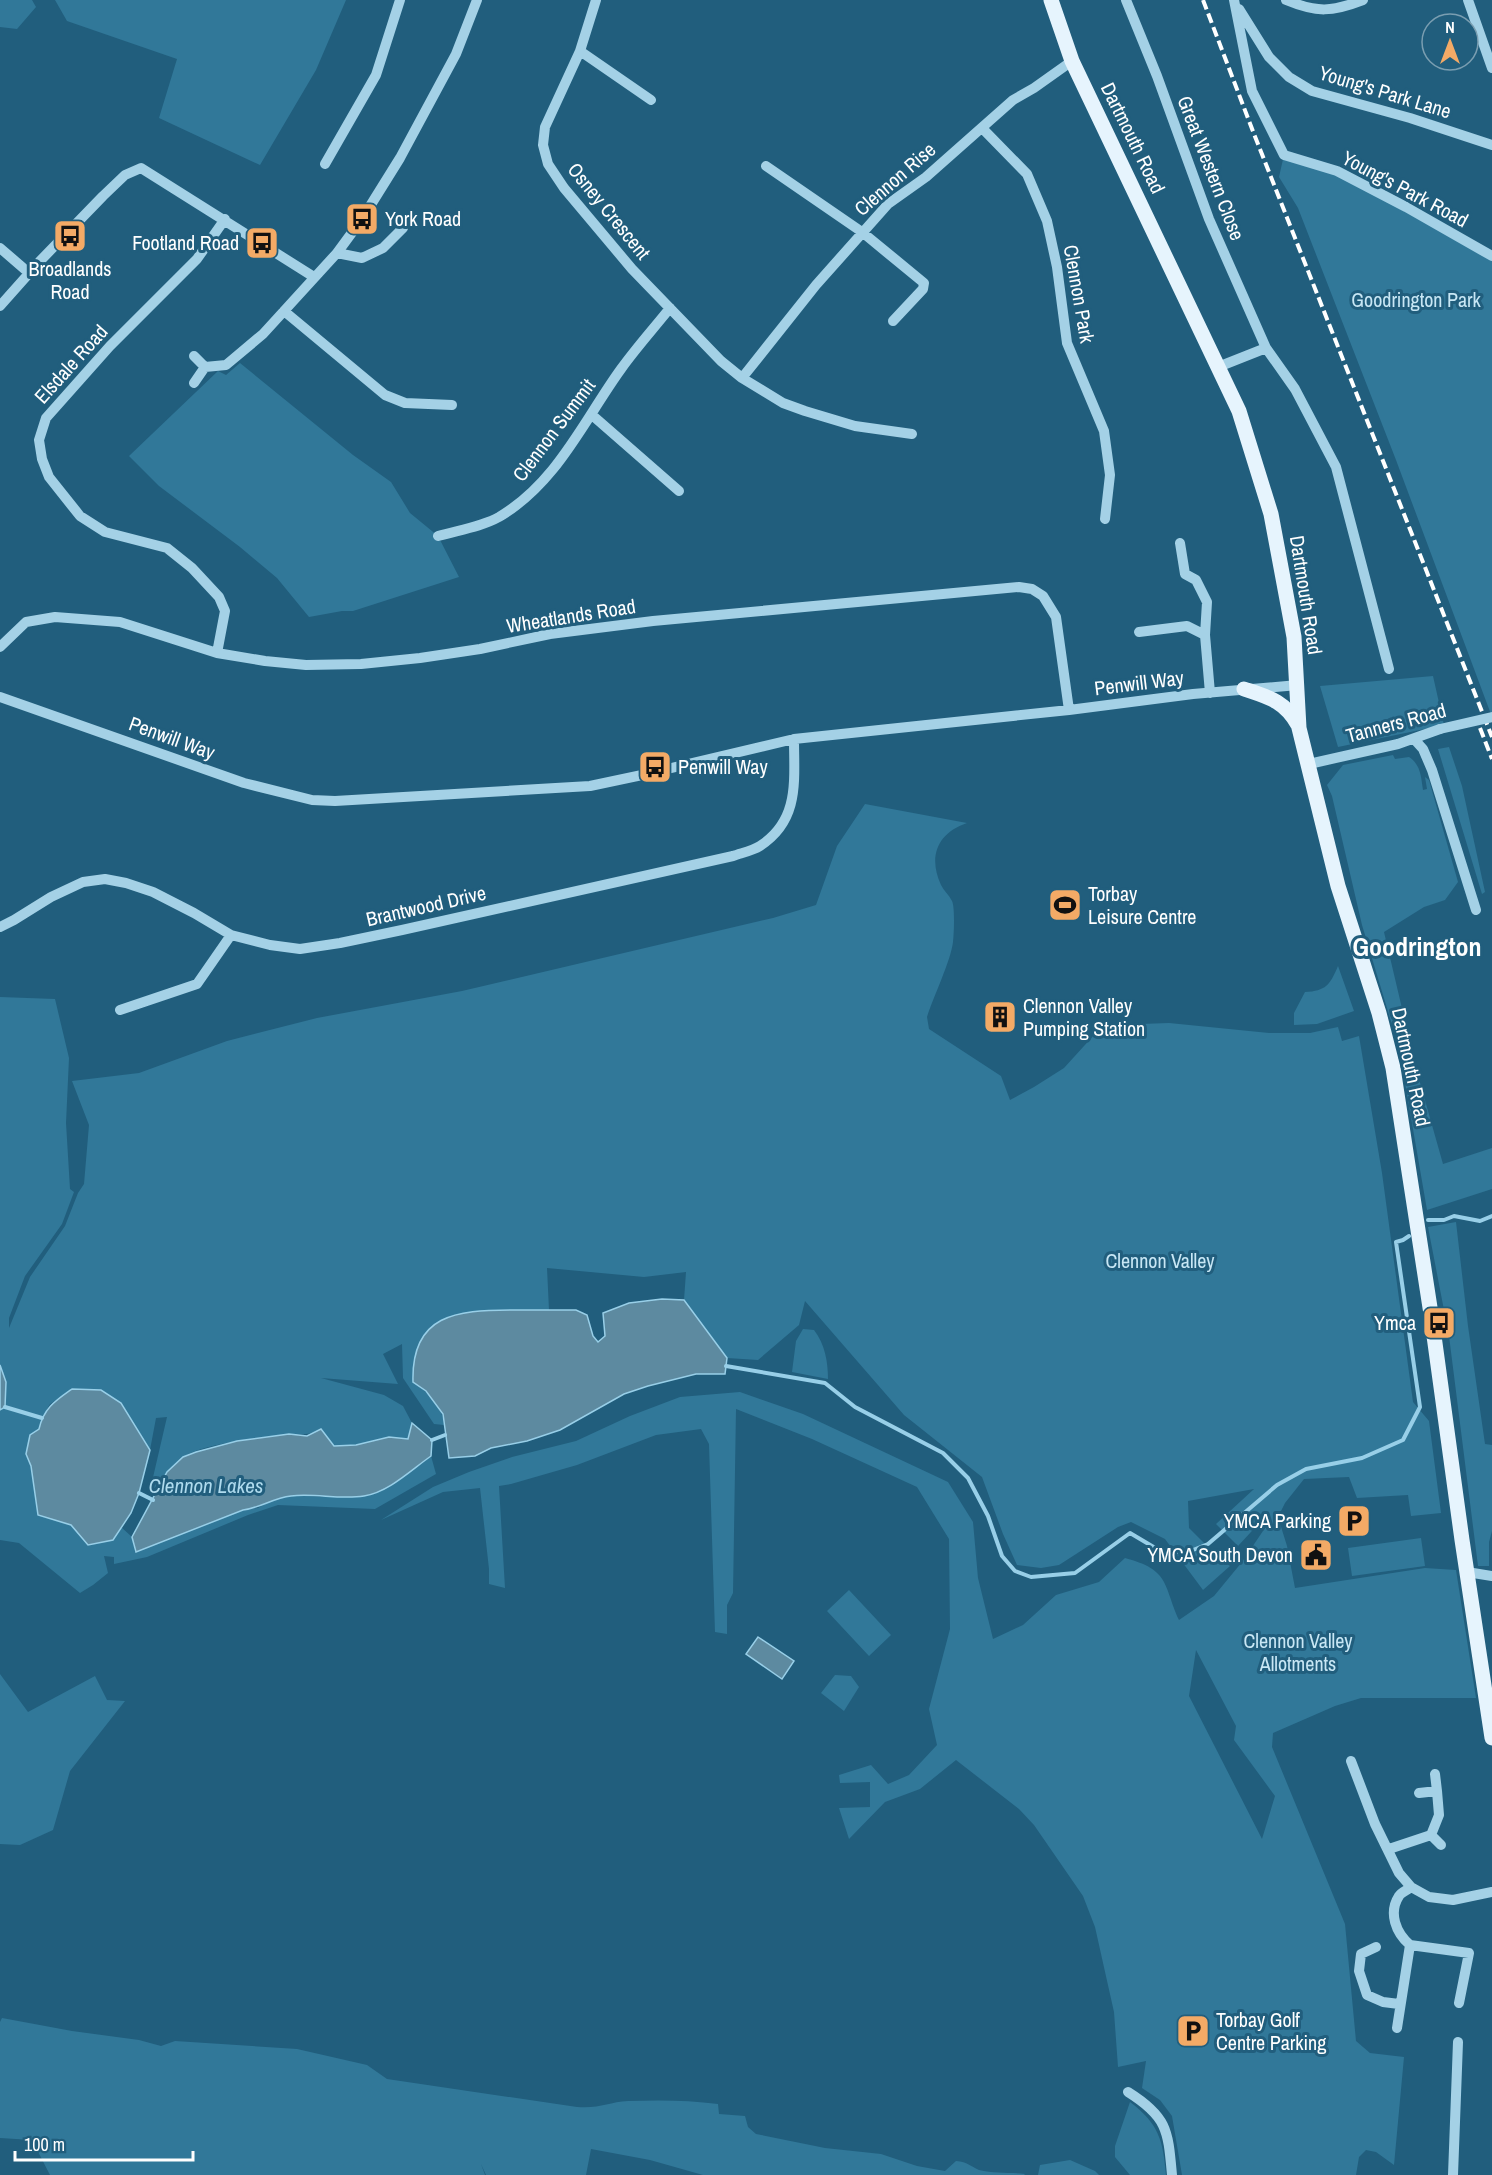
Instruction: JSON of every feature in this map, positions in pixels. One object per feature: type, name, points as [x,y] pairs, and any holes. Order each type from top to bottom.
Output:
[{"type":"main road","name":"Dartmouth Road","points":[[1051,0],[1072,61],[1239,411],[1271,514],[1294,637],[1299,728],[1338,886],[1379,1013],[1393,1068],[1419,1228],[1467,1572]]},
{"type":"main road","points":[[1244,689],[1272,699],[1290,711],[1299,728]]},
{"type":"main road","points":[[1467,1572],[1492,1738]]},
{"type":"street","points":[[325,164],[376,75],[400,0]]},
{"type":"street","points":[[205,367],[226,365],[262,334],[337,253],[362,219],[400,158],[456,54],[477,0]]},
{"type":"street","name":"Osney Crescent","points":[[596,0],[580,51],[544,127],[543,145],[548,164],[564,188],[632,269],[721,361],[742,378],[783,404],[855,426],[912,434]]},
{"type":"street","name":"Great Western Close","points":[[1126,0],[1157,76],[1209,219],[1266,348],[1295,389],[1336,467],[1389,669]]},
{"type":"street","points":[[1286,0],[1307,9],[1329,10],[1363,0]]},
{"type":"street","points":[[1468,0],[1492,68]]},
{"type":"street","name":"Young's Park Lane","points":[[1234,1],[1269,57],[1289,77],[1312,91],[1377,108],[1492,144]]},
{"type":"street","name":"Young's Park Road","points":[[1234,1],[1252,91],[1284,155],[1337,171],[1492,256]]},
{"type":"street","points":[[580,51],[651,100]]},
{"type":"street","name":"Clennon Rise","points":[[742,378],[816,285],[888,204],[926,177],[1013,100],[1072,61]]},
{"type":"street","name":"Clennon Park","points":[[982,128],[1027,174],[1047,221],[1057,267],[1068,344],[1104,431],[1110,475],[1105,519]]},
{"type":"street","points":[[766,166],[862,232],[924,283],[923,290],[893,321]]},
{"type":"street","points":[[0,306],[29,273],[125,175],[141,168],[314,277]]},
{"type":"street","name":"Elsdale Road","points":[[217,653],[225,610],[219,597],[192,568],[167,548],[105,532],[80,516],[49,477],[42,459],[39,440],[46,418],[126,329],[197,259],[225,219]]},
{"type":"street","points":[[337,253],[362,258],[383,248],[404,228]]},
{"type":"street","points":[[0,248],[29,273]]},
{"type":"street","name":"Clennon Summit","points":[[438,536],[486,524],[517,505],[540,486],[592,415],[620,369],[670,308]]},
{"type":"street","points":[[284,311],[385,395],[405,403],[452,405]]},
{"type":"street","points":[[1218,367],[1266,348]]},
{"type":"street","points":[[194,356],[205,367]]},
{"type":"street","points":[[194,383],[205,367]]},
{"type":"street","points":[[592,415],[679,492]]},
{"type":"street","points":[[1180,543],[1185,574],[1196,580],[1207,602],[1205,634],[1210,693]]},
{"type":"street","name":"Wheatlands Road","points":[[0,647],[26,622],[55,617],[120,622],[217,653],[306,665],[361,664],[420,658],[480,649],[550,634],[653,621],[1019,587],[1032,589],[1043,596],[1056,617],[1069,710]]},
{"type":"street","points":[[1139,632],[1186,626],[1205,634]]},
{"type":"street","name":"Penwill Way","points":[[0,697],[274,792],[323,800],[368,800],[590,786],[794,739],[1298,685]]},
{"type":"street","name":"Tanners Road","points":[[1309,764],[1414,739],[1427,732],[1492,717]]},
{"type":"street","name":"Brantwood Drive","points":[[0,927],[61,892],[83,882],[105,879],[153,892],[231,934],[270,945],[300,949],[332,944],[733,856],[758,847],[778,831],[789,812],[794,793],[794,739]]},
{"type":"street","points":[[1414,739],[1423,749],[1432,770],[1476,910]]},
{"type":"street","points":[[120,1010],[197,984],[231,934]]},
{"type":"street","points":[[1467,1572],[1492,1576]]},
{"type":"street","points":[[1351,1761],[1375,1824],[1389,1849],[1399,1874],[1411,1887],[1429,1897],[1453,1900],[1492,1892]]},
{"type":"street","points":[[1389,1849],[1431,1834],[1439,1815],[1435,1774]]},
{"type":"street","points":[[1419,1793],[1437,1791]]},
{"type":"street","points":[[1431,1834],[1441,1845]]},
{"type":"street","points":[[1411,1887],[1399,1895],[1394,1912],[1396,1927],[1402,1938],[1410,1945],[1469,1953],[1459,2003]]},
{"type":"street","points":[[1397,2028],[1410,1945]]},
{"type":"street","points":[[1376,1947],[1361,1953],[1359,1971],[1367,1995],[1383,2002],[1399,2004]]},
{"type":"street","points":[[1453,2175],[1458,2042]]},
{"type":"street","points":[[1128,2092],[1148,2104],[1165,2126],[1172,2175]]},
{"type":"green space","points":[[0,0],[32,0],[36,7],[17,29],[0,27]]},
{"type":"green space","points":[[55,0],[346,0],[316,70],[260,165],[159,118],[177,59],[67,21]]},
{"type":"green space","name":"Goodrington Park","points":[[1284,155],[1337,171],[1492,256],[1492,717],[1396,460],[1298,208],[1279,177]]},
{"type":"green space","points":[[240,363],[353,455],[391,482],[410,513],[438,536],[459,577],[353,611],[309,617],[277,578],[159,486],[129,456],[218,371],[226,375]]},
{"type":"green space","points":[[1433,676],[1444,725],[1338,747],[1320,686]]},
{"type":"green space","points":[[1449,747],[1462,786],[1485,892],[1482,894],[1438,749]]},
{"type":"green space","points":[[1393,755],[1395,759],[1409,757],[1413,760],[1420,772],[1423,790],[1427,789],[1425,777],[1429,780],[1458,882],[1445,900],[1424,907],[1384,932],[1417,1072],[1443,1164],[1492,1148],[1492,1189],[1427,1210],[1399,1048],[1362,925],[1332,796],[1327,785],[1343,765]]},
{"type":"green space","name":"Clennon Valley","points":[[865,804],[967,823],[948,833],[938,847],[936,856],[937,875],[953,904],[954,933],[949,959],[927,1017],[929,1029],[1001,1076],[1010,1100],[1064,1068],[1094,1035],[1113,1025],[1118,1030],[1141,1024],[1169,1023],[1269,1033],[1310,1033],[1338,1027],[1342,1041],[1359,1036],[1382,1173],[1413,1402],[1429,1421],[1441,1513],[1411,1516],[1408,1495],[1357,1498],[1349,1477],[1304,1479],[1285,1503],[1278,1517],[1287,1546],[1295,1588],[1425,1568],[1456,1570],[1476,1698],[1361,1698],[1335,1706],[1273,1733],[1272,1747],[1345,1924],[1356,2041],[1370,2053],[1404,2057],[1394,2165],[1376,2152],[1366,2150],[1359,2157],[1356,2175],[1182,2175],[1172,2116],[1160,2100],[1142,2088],[1146,2061],[1118,2067],[1114,2012],[1095,1927],[1083,1896],[1034,1825],[1019,1809],[956,1760],[920,1789],[885,1802],[849,1839],[839,1808],[870,1807],[870,1782],[840,1783],[839,1775],[871,1765],[888,1784],[909,1775],[937,1745],[929,1709],[950,1629],[949,1539],[917,1487],[812,1439],[736,1409],[733,1593],[727,1605],[727,1634],[715,1632],[709,1444],[701,1429],[656,1435],[577,1465],[499,1486],[505,1588],[489,1584],[480,1488],[443,1492],[381,1520],[433,1487],[469,1472],[512,1457],[576,1441],[630,1416],[680,1397],[740,1392],[803,1414],[948,1482],[973,1522],[978,1578],[993,1639],[1023,1625],[1056,1595],[1099,1582],[1125,1558],[1158,1573],[1167,1588],[1179,1620],[1214,1596],[1242,1562],[1265,1528],[1263,1519],[1238,1546],[1216,1524],[1254,1489],[1188,1501],[1189,1528],[1230,1566],[1203,1590],[1165,1539],[1131,1522],[1118,1527],[1059,1565],[1041,1568],[1017,1565],[982,1477],[904,1415],[805,1301],[799,1325],[758,1360],[727,1358],[684,1300],[686,1272],[644,1277],[547,1268],[549,1310],[483,1310],[413,1381],[438,1406],[444,1425],[434,1424],[403,1378],[402,1344],[383,1354],[398,1384],[321,1378],[384,1395],[403,1406],[412,1423],[408,1439],[389,1437],[356,1445],[333,1446],[321,1429],[307,1434],[262,1437],[218,1445],[192,1452],[183,1457],[168,1472],[158,1490],[151,1486],[167,1417],[156,1418],[150,1450],[121,1403],[72,1389],[50,1404],[42,1418],[31,1466],[38,1515],[71,1525],[88,1545],[113,1540],[121,1527],[132,1537],[135,1552],[243,1510],[258,1508],[274,1499],[294,1495],[320,1497],[381,1491],[431,1456],[436,1474],[375,1509],[278,1505],[147,1557],[114,1564],[114,1557],[104,1556],[108,1573],[80,1593],[19,1543],[0,1540],[0,1410],[5,1407],[6,1382],[0,1365],[0,997],[55,999],[69,1058],[66,1123],[70,1189],[74,1192],[62,1224],[25,1276],[9,1318],[9,1328],[30,1277],[65,1226],[84,1184],[89,1125],[72,1081],[139,1073],[227,1041],[317,1018],[462,991],[773,918],[816,905],[837,846]],"holes":[[[1196,1650],[1236,1726],[1234,1740],[1275,1796],[1262,1839],[1189,1696]]]},
{"type":"green space","points":[[1338,966],[1354,1011],[1317,1024],[1294,1025],[1294,1013],[1305,992],[1326,986]]},
{"type":"green space","points":[[1456,1222],[1485,1444],[1492,1445],[1492,1531],[1489,1542],[1489,1566],[1478,1566],[1449,1336],[1428,1227]]},
{"type":"green space","points":[[803,1329],[814,1330],[821,1341],[828,1379],[792,1372],[796,1341]]},
{"type":"green space","points":[[1421,1538],[1425,1566],[1352,1576],[1348,1548]]},
{"type":"green space","points":[[849,1590],[891,1635],[869,1656],[827,1611]]},
{"type":"green space","points":[[0,1674],[28,1712],[95,1676],[107,1700],[125,1701],[70,1771],[53,1830],[20,1845],[0,1844]]},
{"type":"green space","points":[[835,1675],[851,1676],[859,1687],[844,1711],[821,1693]]},
{"type":"green space","points":[[2,2018],[139,2040],[161,2046],[175,2041],[297,2049],[367,2065],[387,2079],[577,2107],[639,2101],[718,2104],[719,2114],[745,2116],[748,2127],[756,2134],[825,2148],[881,2154],[917,2166],[945,2171],[956,2161],[979,2170],[1025,2174],[703,2175],[650,2160],[591,2149],[586,2175],[486,2175],[481,2164],[485,2175],[50,2175],[32,2140],[0,2138],[0,2022]]},
{"type":"green space","points":[[1130,2102],[1147,2118],[1158,2134],[1166,2175],[1130,2175],[1115,2157],[1115,2146]]},
{"type":"green space","points":[[1070,2160],[1099,2175],[1038,2175],[1040,2165]]},
{"type":"water","points":[[662,1299],[684,1300],[727,1358],[725,1374],[696,1374],[648,1386],[624,1394],[560,1430],[527,1441],[491,1448],[475,1456],[449,1458],[443,1414],[426,1391],[413,1382],[414,1359],[420,1342],[429,1329],[441,1320],[456,1315],[491,1310],[576,1310],[587,1315],[593,1336],[598,1342],[605,1336],[603,1313],[629,1303]]},
{"type":"water","points":[[0,1365],[6,1382],[5,1407],[0,1410]]},
{"type":"water","points":[[72,1389],[101,1390],[121,1403],[150,1450],[139,1493],[131,1513],[113,1540],[88,1545],[71,1525],[38,1515],[31,1466],[26,1454],[30,1435],[39,1429],[47,1410]]},
{"type":"water","name":"Clennon Lakes","points":[[412,1423],[432,1440],[431,1456],[382,1490],[355,1497],[300,1495],[284,1497],[243,1510],[136,1552],[132,1537],[167,1472],[183,1457],[237,1441],[289,1434],[307,1436],[321,1429],[334,1446],[356,1445],[389,1437],[408,1439]]},
{"type":"water","points":[[758,1637],[794,1661],[782,1679],[746,1654]]},
{"type":"waterway","points":[[1428,1220],[1444,1220],[1454,1216],[1480,1221],[1492,1216]]},
{"type":"waterway","points":[[726,1366],[825,1383],[855,1407],[943,1453],[968,1478],[988,1516],[1002,1556],[1015,1571],[1031,1577],[1075,1573],[1130,1533],[1162,1552],[1188,1552],[1208,1544],[1277,1485],[1306,1469],[1362,1458],[1403,1440],[1420,1407],[1396,1242],[1409,1236]]},
{"type":"waterway","points":[[5,1407],[42,1418]]},
{"type":"waterway","points":[[432,1440],[445,1435]]},
{"type":"waterway","points":[[139,1493],[153,1500]]},
{"type":"railway","points":[[1203,0],[1492,737]]},
{"type":"railway","points":[[1480,728],[1492,759]]},
{"type":"place","name":"York Road","points":[[362,219]]},
{"type":"place","name":"Broadlands Road","points":[[70,236]]},
{"type":"place","name":"Footland Road","points":[[262,243]]},
{"type":"place","name":"Penwill Way","points":[[655,767]]},
{"type":"place","name":"Torbay Leisure Centre","points":[[1065,905]]},
{"type":"place","name":"Clennon Valley Pumping Station","points":[[1000,1017]]},
{"type":"place","name":"Ymca","points":[[1439,1323]]},
{"type":"place","name":"YMCA Parking","points":[[1354,1521]]},
{"type":"place","name":"YMCA South Devon","points":[[1316,1555]]},
{"type":"place","name":"Torbay Golf Centre Parking","points":[[1193,2031]]},
{"type":"district","name":"Goodrington","points":[[1417,947]]},
{"type":"park label","name":"Clennon Valley Allotments","points":[[1298,1652]]}]
